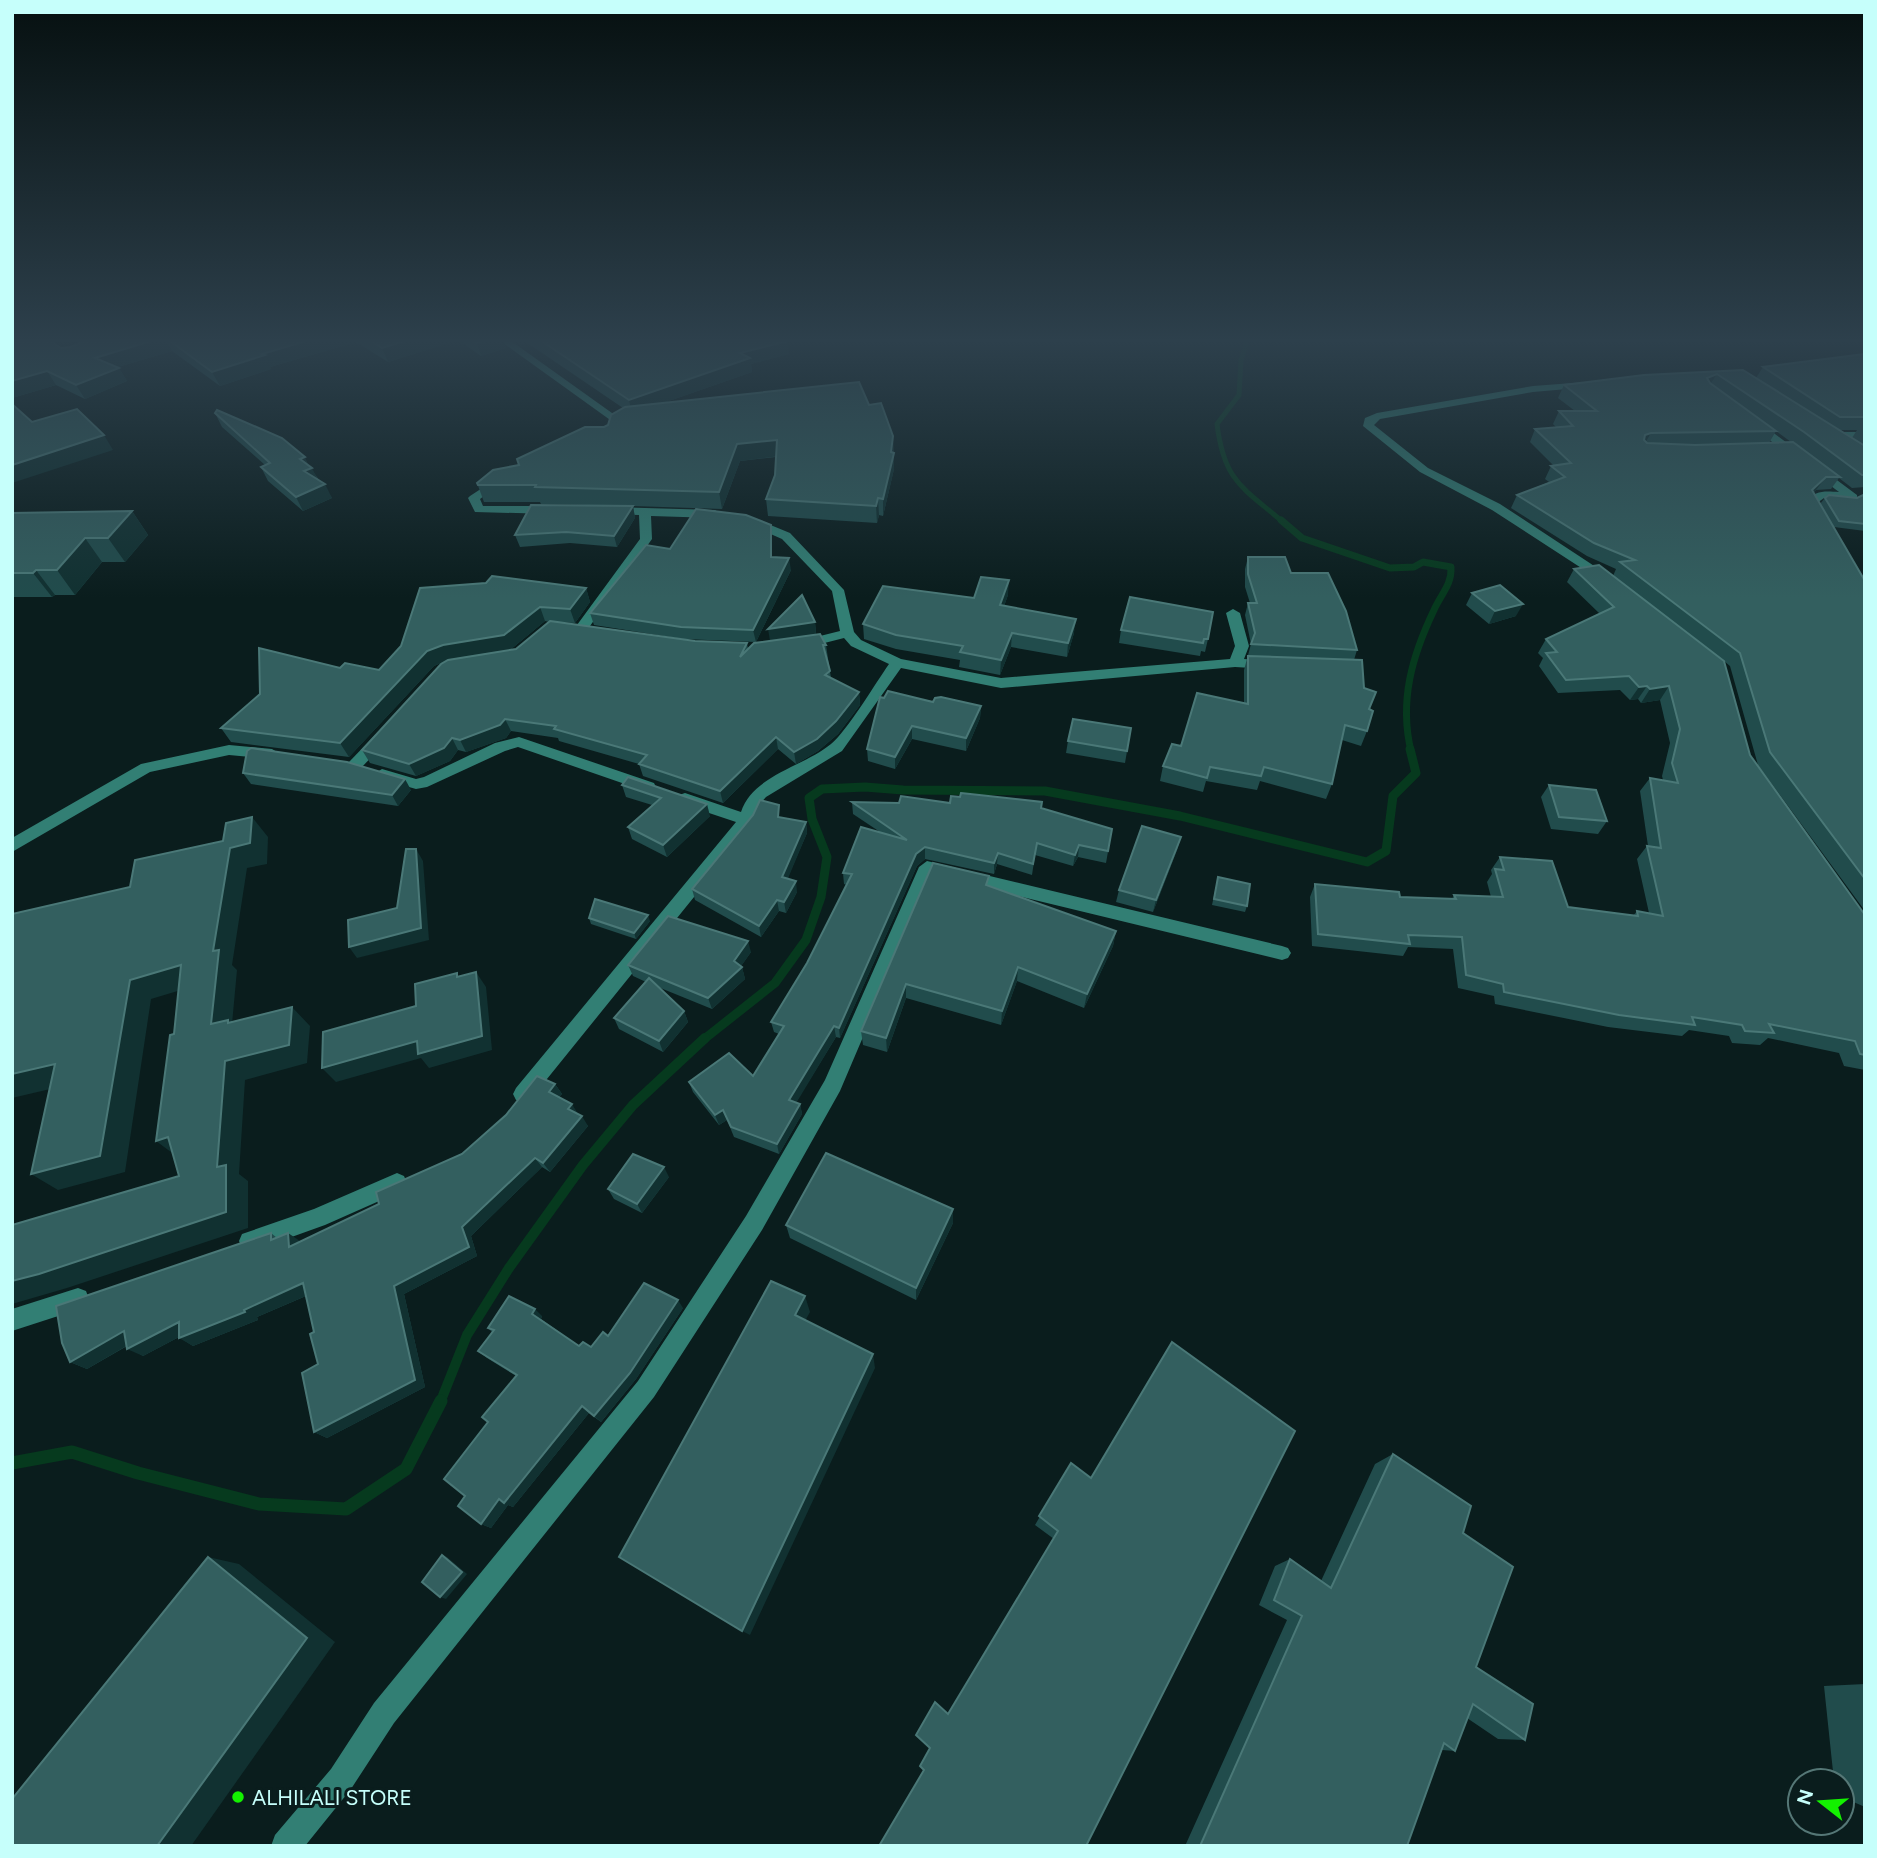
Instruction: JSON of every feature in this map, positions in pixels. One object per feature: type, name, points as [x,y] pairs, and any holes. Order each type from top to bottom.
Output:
[{"type":"street","points":[[595,435],[617,425]]},
{"type":"street","points":[[1368,425],[1424,470],[1496,507],[1584,563],[1616,588]]},
{"type":"street","points":[[1755,425],[1859,498]]},
{"type":"street","points":[[1816,428],[1849,449]]},
{"type":"street","points":[[1827,435],[1865,435]]},
{"type":"street","points":[[1766,449],[1790,449]]},
{"type":"street","points":[[507,476],[474,498],[479,509],[562,510]]},
{"type":"street","points":[[1825,522],[1811,502],[1822,494],[1859,498]]},
{"type":"street","points":[[590,511],[731,516],[763,524],[786,536],[838,590],[847,633],[856,643],[897,663],[1001,683],[1235,663],[1286,667]]},
{"type":"street","points":[[546,630],[557,626],[586,631],[646,539],[645,512]]},
{"type":"street","points":[[1233,613],[1242,646],[1235,663]]},
{"type":"street","points":[[791,647],[847,633]]},
{"type":"street","points":[[513,1107],[747,820],[752,803],[760,793],[837,747],[897,663]]},
{"type":"street","points":[[389,728],[348,765],[416,784],[428,782],[500,747],[519,742],[747,820]]},
{"type":"street","points":[[12,846],[146,768],[229,750],[287,756]]},
{"type":"street","points":[[286,1846],[341,1779],[384,1713],[653,1378],[754,1223],[833,1085],[927,867],[1282,953]]},
{"type":"street","points":[[238,1245],[317,1218],[413,1176]]},
{"type":"street","points":[[12,1320],[94,1293]]},
{"type":"building","points":[[12,425],[93,425],[104,435],[12,465]]},
{"type":"building","points":[[228,425],[251,425],[282,438],[305,457],[300,459],[312,468],[304,471],[325,484],[296,497],[261,467],[270,463]]},
{"type":"building","points":[[889,425],[893,436],[891,452],[894,453],[883,499],[878,498],[876,506],[766,499],[775,475],[777,440],[737,444],[719,492],[477,483],[493,470],[519,465],[517,459],[585,427]]},
{"type":"building","points":[[1767,425],[1776,431],[1651,433],[1645,435],[1644,440],[1647,443],[1695,445],[1793,442],[1840,477],[1826,477],[1812,490],[1865,581],[1865,879],[1770,752],[1740,653],[1620,562],[1635,560],[1594,543],[1517,495],[1565,477],[1551,466],[1571,463],[1535,429],[1573,426]]},
{"type":"building","points":[[1793,425],[1831,425],[1865,446],[1865,475],[1862,475]]},
{"type":"building","points":[[1829,495],[1857,498],[1863,495],[1865,524],[1839,521],[1825,498]]},
{"type":"building","points":[[531,505],[633,506],[614,536],[566,532],[515,535]]},
{"type":"building","points":[[696,509],[746,515],[771,525],[771,557],[789,558],[753,630],[681,627],[590,613],[646,545],[670,549]]},
{"type":"building","points":[[132,511],[108,538],[85,538],[57,570],[12,573],[12,513]]},
{"type":"building","points":[[1248,557],[1285,557],[1291,573],[1328,573],[1346,611],[1357,650],[1251,644],[1255,633],[1248,603],[1257,603],[1248,574]]},
{"type":"building","points":[[1599,565],[1724,661],[1750,755],[1865,915],[1865,1055],[1860,1054],[1855,1041],[1769,1024],[1774,1033],[1745,1031],[1742,1025],[1692,1017],[1695,1025],[1619,1015],[1504,992],[1503,984],[1466,975],[1462,937],[1408,935],[1410,944],[1318,934],[1315,884],[1399,892],[1400,897],[1503,897],[1495,869],[1504,870],[1500,857],[1552,861],[1568,907],[1638,916],[1637,911],[1663,916],[1647,846],[1661,848],[1650,778],[1678,783],[1672,763],[1680,729],[1669,686],[1650,689],[1647,686],[1639,687],[1629,676],[1566,680],[1546,653],[1557,652],[1546,639],[1614,607],[1574,569]]},
{"type":"building","points":[[492,576],[586,588],[570,609],[540,607],[504,635],[443,645],[427,651],[340,743],[221,728],[260,694],[259,648],[340,668],[345,663],[379,670],[401,646],[420,588],[486,583]]},
{"type":"building","points":[[981,577],[1009,580],[1000,605],[1076,619],[1068,643],[1012,633],[1001,660],[960,652],[963,646],[896,635],[863,624],[883,586],[974,598]]},
{"type":"building","points":[[1500,585],[1523,604],[1495,611],[1472,593]]},
{"type":"building","points":[[802,595],[815,622],[768,629]]},
{"type":"building","points":[[1130,597],[1213,612],[1208,639],[1204,639],[1203,643],[1121,630]]},
{"type":"building","points":[[550,621],[695,641],[747,643],[740,657],[754,643],[820,634],[826,645],[823,645],[830,671],[825,675],[859,692],[836,721],[817,739],[794,752],[776,737],[720,791],[639,764],[647,755],[554,729],[556,726],[505,719],[500,725],[460,740],[452,738],[444,748],[409,764],[362,750],[441,664],[448,660],[516,649]]},
{"type":"building","points":[[1248,656],[1362,660],[1364,688],[1376,692],[1369,709],[1373,711],[1367,731],[1345,725],[1332,784],[1264,767],[1261,776],[1210,767],[1207,778],[1163,766],[1172,744],[1181,746],[1197,693],[1248,704]]},
{"type":"building","points":[[888,691],[933,702],[935,698],[941,697],[981,706],[966,738],[912,726],[895,757],[867,749],[880,697],[884,698]]},
{"type":"building","points":[[1073,719],[1131,728],[1127,751],[1068,741]]},
{"type":"building","points":[[251,748],[347,762],[405,779],[392,795],[243,773],[247,751]]},
{"type":"building","points":[[628,777],[707,804],[663,845],[628,827],[661,798],[622,785]]},
{"type":"building","points":[[1549,785],[1596,790],[1607,821],[1559,817]]},
{"type":"building","points":[[961,793],[1042,802],[1041,808],[1112,829],[1108,851],[1079,845],[1075,855],[1037,843],[1033,864],[998,853],[994,863],[925,847],[916,854],[839,1028],[834,1026],[789,1100],[800,1104],[777,1144],[731,1127],[723,1110],[715,1115],[689,1082],[729,1053],[753,1076],[784,1026],[771,1022],[807,963],[852,874],[843,873],[861,827],[907,840],[852,802],[899,803],[901,796],[950,803],[951,796],[960,797]]},
{"type":"building","points":[[760,800],[779,805],[778,817],[806,822],[782,877],[796,881],[784,902],[777,900],[759,926],[692,889],[753,815]]},
{"type":"building","points":[[252,817],[250,843],[230,848],[213,951],[219,950],[211,1024],[228,1020],[228,1023],[292,1007],[289,1045],[225,1061],[217,1167],[226,1165],[226,1212],[12,1281],[12,1225],[179,1176],[168,1137],[156,1141],[170,1035],[174,1034],[181,965],[130,980],[100,1156],[31,1174],[55,1064],[12,1074],[12,914],[130,887],[135,860],[223,841],[226,823]]},
{"type":"building","points":[[1142,826],[1181,837],[1156,900],[1119,890]]},
{"type":"building","points":[[406,849],[416,849],[421,928],[349,947],[348,920],[397,908]]},
{"type":"building","points":[[933,863],[989,876],[986,885],[1116,931],[1087,994],[1018,967],[1002,1011],[906,984],[886,1038],[861,1031]]},
{"type":"building","points":[[1218,877],[1250,884],[1247,906],[1214,899]]},
{"type":"building","points":[[595,899],[648,915],[634,933],[589,918]]},
{"type":"building","points":[[668,916],[748,941],[734,961],[742,967],[708,998],[628,965]]},
{"type":"building","points":[[476,972],[482,1036],[418,1054],[417,1041],[322,1068],[323,1032],[416,1006],[415,984],[457,973],[457,977]]},
{"type":"building","points":[[649,978],[684,1011],[659,1041],[614,1018]]},
{"type":"building","points":[[537,1076],[555,1084],[549,1092],[572,1104],[568,1109],[582,1116],[543,1163],[535,1158],[462,1227],[469,1247],[394,1286],[415,1380],[314,1432],[302,1373],[318,1364],[310,1334],[314,1332],[303,1283],[244,1310],[245,1312],[179,1338],[179,1322],[127,1349],[124,1331],[70,1362],[62,1343],[56,1306],[271,1233],[271,1240],[288,1233],[289,1247],[379,1204],[376,1192],[462,1154],[506,1115]]},
{"type":"building","points":[[826,1153],[953,1209],[916,1288],[786,1225]]},
{"type":"building","points":[[633,1154],[664,1167],[637,1204],[608,1189]]},
{"type":"building","points":[[771,1281],[805,1296],[795,1315],[873,1354],[742,1631],[619,1557]]},
{"type":"building","points":[[644,1283],[678,1300],[630,1373],[594,1416],[582,1406],[504,1503],[499,1499],[481,1524],[458,1506],[465,1496],[444,1479],[488,1422],[482,1417],[517,1375],[478,1351],[494,1330],[488,1328],[509,1296],[535,1309],[532,1314],[579,1346],[583,1342],[591,1347],[603,1332],[608,1336]]},
{"type":"building","points":[[1172,1342],[1295,1431],[1086,1846],[879,1846],[924,1770],[920,1766],[930,1748],[916,1735],[935,1702],[948,1714],[1058,1531],[1039,1516],[1071,1463],[1091,1478]]},
{"type":"building","points":[[1393,1454],[1471,1506],[1463,1533],[1513,1567],[1476,1667],[1533,1704],[1525,1740],[1473,1704],[1455,1751],[1444,1743],[1407,1846],[1200,1846],[1302,1616],[1274,1600],[1290,1559],[1331,1588]]},
{"type":"building","points":[[442,1555],[462,1572],[440,1597],[422,1582]]},
{"type":"building","points":[[208,1557],[307,1638],[157,1846],[12,1846],[12,1799]]},
{"type":"waterway","points":[[1217,425],[1224,458],[1230,471],[1246,491],[1283,522]]},
{"type":"waterway","points":[[1281,520],[1302,538],[1390,568],[1414,567],[1423,562],[1451,567],[1448,584],[1419,644],[1410,679],[1406,714],[1411,751]]},
{"type":"waterway","points":[[703,1040],[775,983],[806,940],[821,897],[827,857],[812,819],[809,798],[822,789],[865,787],[903,790],[1045,791],[1180,816],[1367,862],[1386,851],[1393,796],[1416,773],[1410,749]]},
{"type":"waterway","points":[[440,1403],[467,1335],[509,1268],[583,1165],[633,1105],[705,1038]]},
{"type":"waterway","points":[[12,1463],[72,1452],[138,1473],[259,1504],[346,1509],[406,1469],[440,1403]]},
{"type":"place","name":"ALHILALI STORE","points":[[238,1797]]}]
